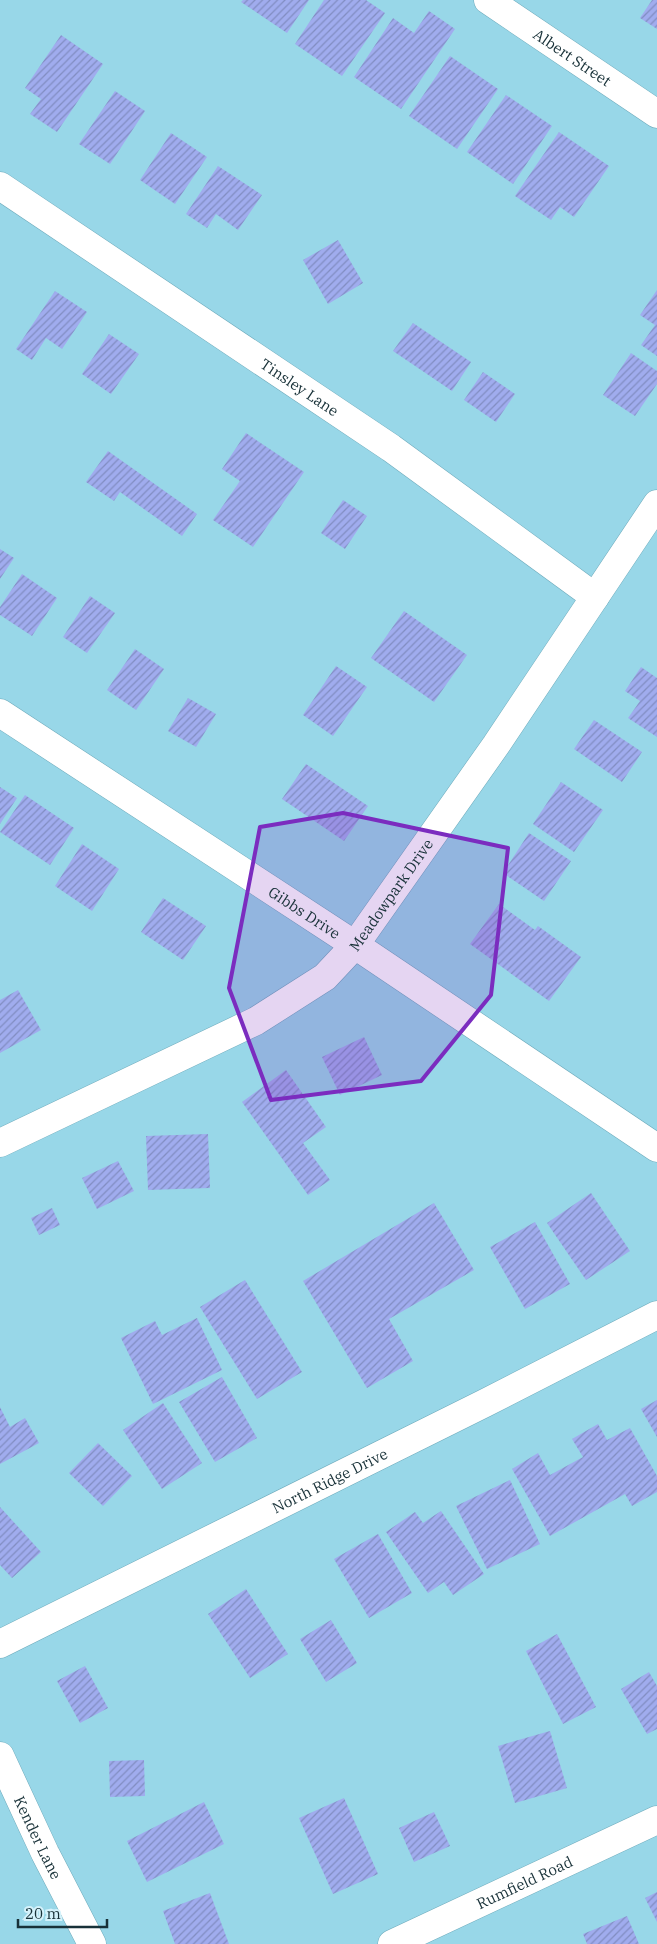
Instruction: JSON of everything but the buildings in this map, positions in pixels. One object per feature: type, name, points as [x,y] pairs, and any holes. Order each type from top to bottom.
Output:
[{"type":"street","name":"Albert Street","points":[[488,0],[657,114]]},
{"type":"street","name":"Tinsley Lane","points":[[0,186],[391,448],[594,597]]},
{"type":"street","name":"Meadowpark Drive","points":[[0,1143],[256,1022],[325,977],[355,945],[496,745],[657,504]]},
{"type":"street","name":"Gibbs Drive","points":[[0,713],[355,945],[657,1148]]},
{"type":"street","name":"North Ridge Drive","points":[[0,1644],[485,1403],[657,1315]]},
{"type":"street","name":"Kender Lane","points":[[0,1756],[45,1853],[92,1944]]},
{"type":"street","name":"Rumfield Road","points":[[392,1944],[657,1820]]},
{"type":"highlighted area","points":[[343,813],[508,848],[491,995],[421,1081],[271,1100],[229,988],[260,827]]}]
